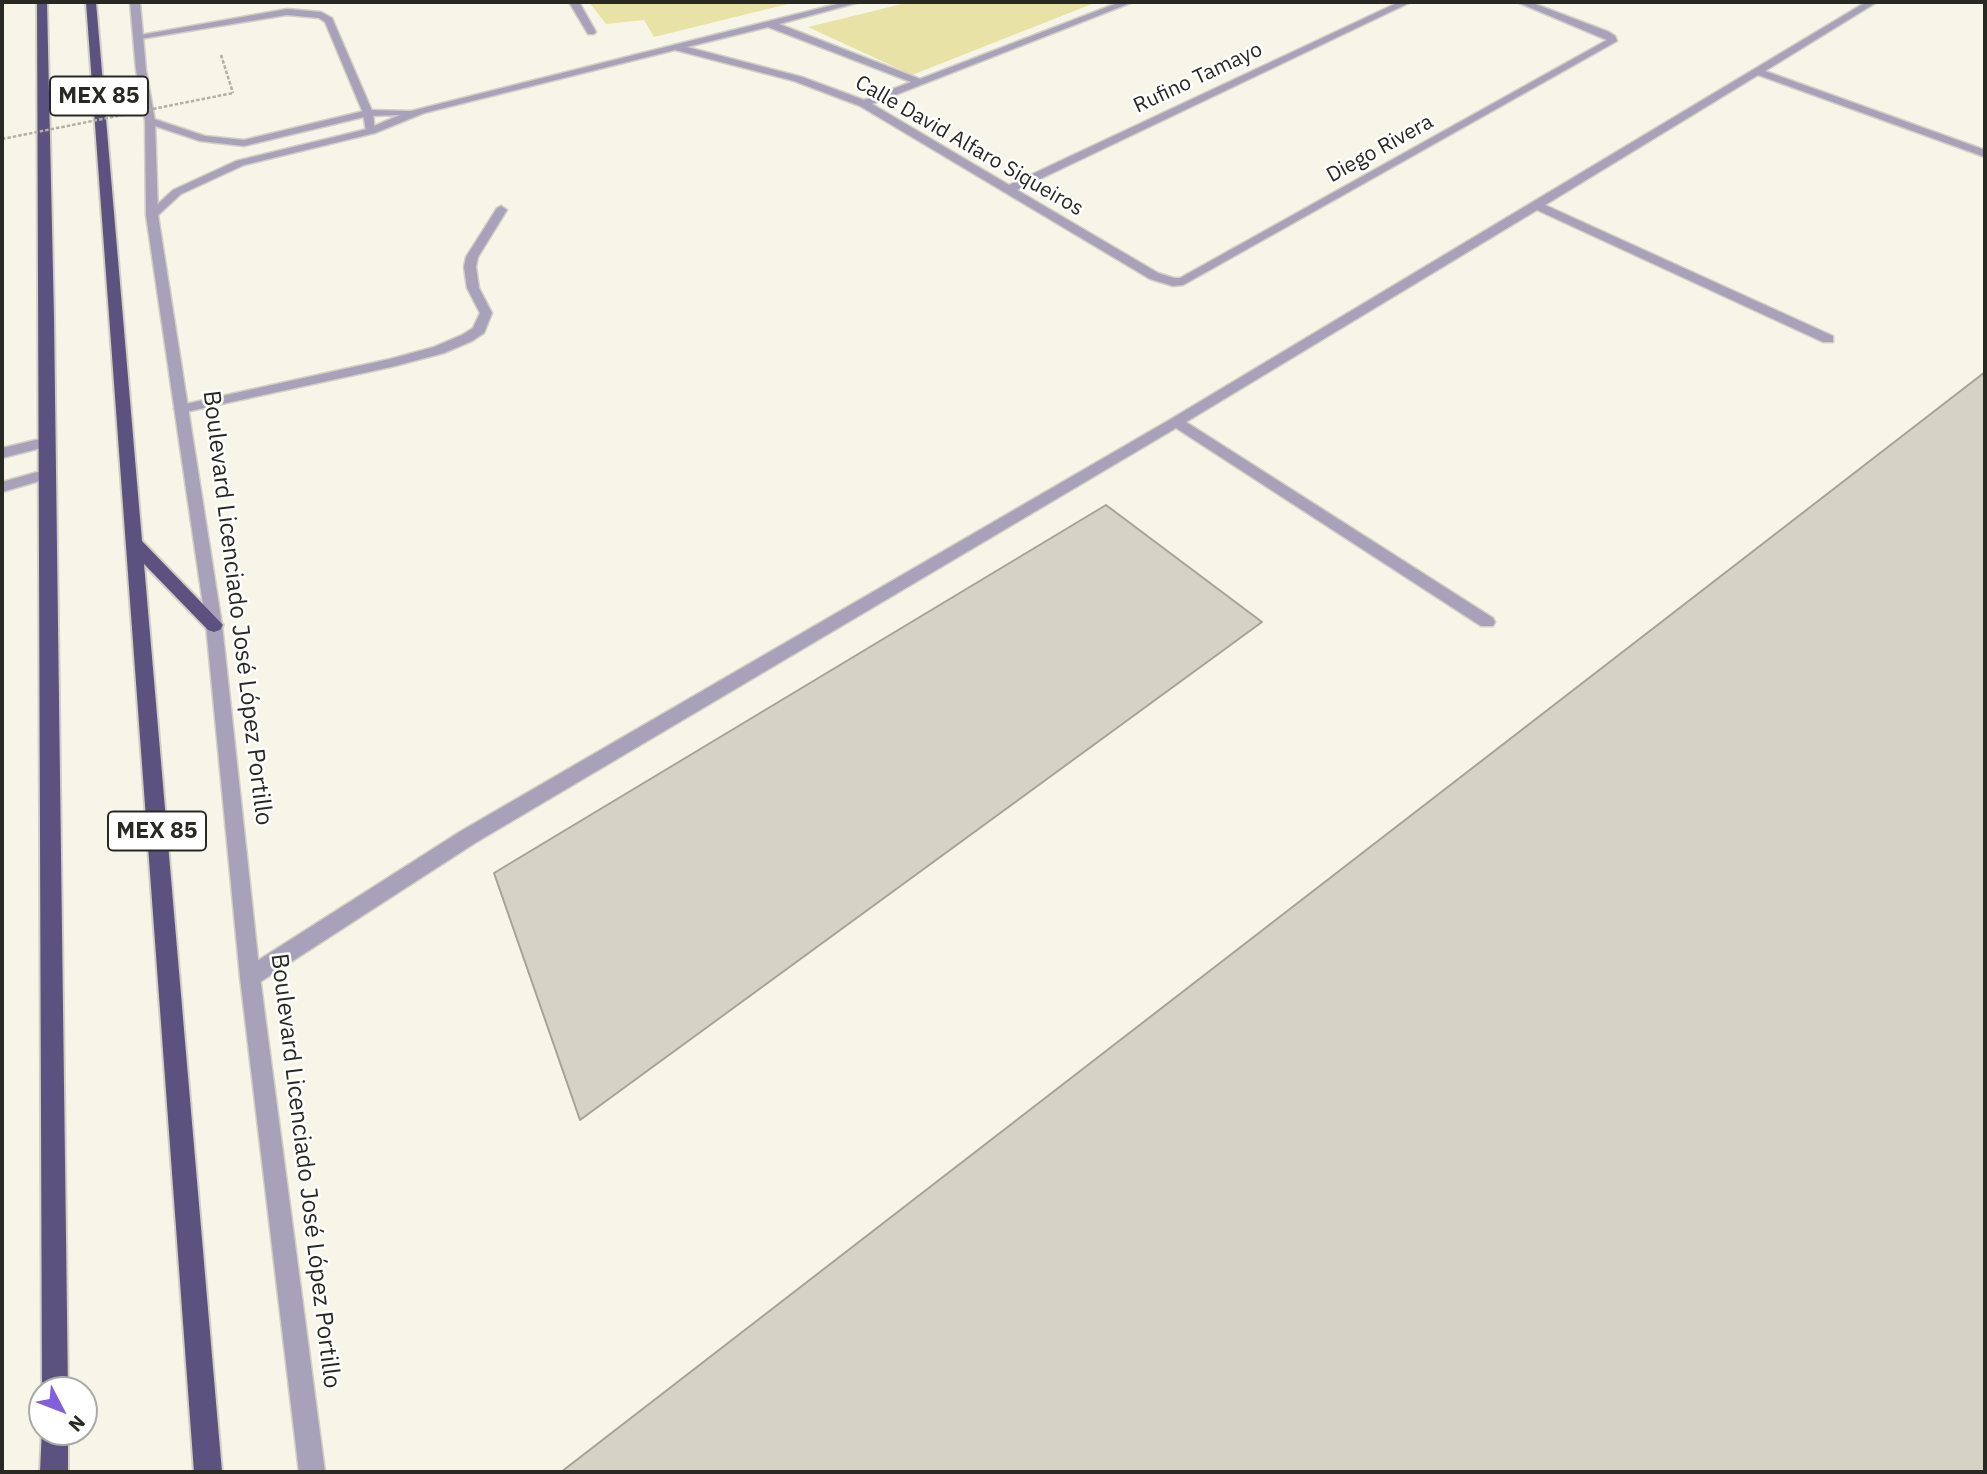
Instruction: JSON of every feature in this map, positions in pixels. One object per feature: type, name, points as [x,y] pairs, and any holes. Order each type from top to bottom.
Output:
[{"type":"highway","name":"MEX 85","points":[[42,2],[48,442],[54,1376]]},
{"type":"highway","name":"MEX 85","points":[[91,2],[208,1472]]},
{"type":"highway","points":[[133,542],[214,625]]},
{"type":"highway","points":[[54,1446],[54,1472]]},
{"type":"street","name":"Boulevard Licenciado José López Portillo","points":[[135,2],[141,70],[150,121],[152,215],[214,625],[250,977],[312,1472]]},
{"type":"street","points":[[574,2],[591,33]]},
{"type":"street","points":[[152,215],[177,192],[219,171],[267,155],[371,131],[420,111],[856,2]]},
{"type":"street","points":[[864,104],[1128,2]]},
{"type":"street","name":"Rufino Tamayo","points":[[1007,190],[1406,2]]},
{"type":"street","name":"Diego Rivera","points":[[1154,276],[1165,281],[1183,281],[1608,45],[1612,37],[1522,2]]},
{"type":"street","points":[[250,977],[468,837],[1175,422],[1872,2]]},
{"type":"street","points":[[140,36],[286,12],[321,15],[329,20],[368,113],[371,131]]},
{"type":"street","name":"Calle David Alfaro Siqueiros","points":[[770,24],[920,82]]},
{"type":"street","name":"Calle David Alfaro Siqueiros","points":[[675,47],[798,79],[864,104],[1154,276]]},
{"type":"street","points":[[1757,71],[1985,154]]},
{"type":"street","points":[[150,121],[204,139],[244,143],[286,135],[368,113],[420,111]]},
{"type":"street","points":[[1534,204],[1828,339]]},
{"type":"street","points":[[181,409],[391,363],[439,350],[467,338],[479,330],[486,313],[473,288],[470,267],[472,257],[501,210]]},
{"type":"street","points":[[1175,422],[1488,622]]},
{"type":"street","points":[[2,453],[48,442]]},
{"type":"street","points":[[2,486],[48,474]]},
{"type":"path","points":[[2,139],[233,93],[222,55]]},
{"type":"shaded area","points":[[589,2],[796,2],[654,37],[644,20],[606,24]]},
{"type":"shaded area","points":[[910,2],[1097,2],[912,75],[808,27]]},
{"type":"building","points":[[1985,372],[1985,1472],[561,1472]]},
{"type":"building","points":[[1106,505],[1262,622],[580,1120],[494,873]]}]
